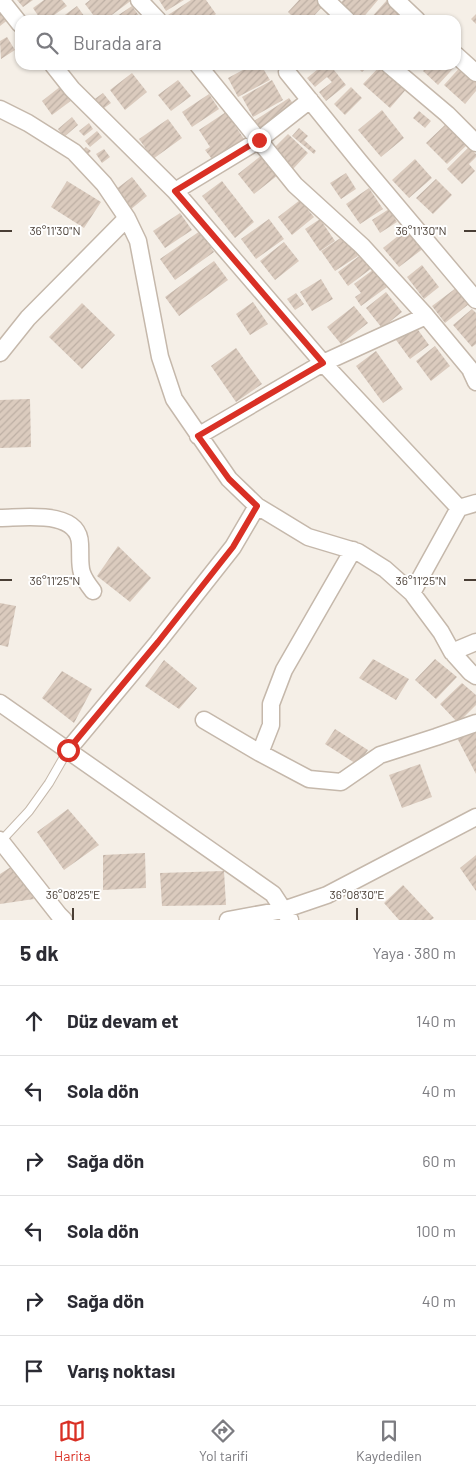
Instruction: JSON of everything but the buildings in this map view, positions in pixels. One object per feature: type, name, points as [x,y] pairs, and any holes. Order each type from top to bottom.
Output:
[{"type":"street","points":[[1,0],[15,18]]},
{"type":"street","points":[[139,0],[153,15]]},
{"type":"street","points":[[326,0],[342,15]]},
{"type":"street","points":[[396,0],[412,15]]},
{"type":"street","points":[[461,60],[476,73]]},
{"type":"street","points":[[57,70],[72,89],[175,191],[323,363],[460,508]]},
{"type":"street","points":[[202,70],[295,185],[362,246],[426,316],[470,369],[476,382]]},
{"type":"street","points":[[395,70],[447,114],[476,143]]},
{"type":"street","points":[[287,72],[476,300]]},
{"type":"street","points":[[175,191],[259,140],[310,100]]},
{"type":"street","points":[[0,109],[28,123],[74,152],[104,184],[128,218],[138,241],[160,357],[174,399],[229,479],[257,506],[308,537],[358,552],[385,569],[412,593],[452,652],[476,676]]},
{"type":"street","points":[[0,353],[28,318],[128,218]]},
{"type":"street","points":[[198,436],[323,363],[426,316]]},
{"type":"street","points":[[412,593],[460,508],[476,502]]},
{"type":"street","points":[[68,750],[233,547],[257,506]]},
{"type":"street","points":[[0,518],[53,518],[60,519],[71,526],[80,542],[79,566],[85,581],[93,591]]},
{"type":"street","points":[[260,753],[270,725],[271,704],[284,670],[353,550]]},
{"type":"street","points":[[452,652],[476,642]]},
{"type":"street","points":[[0,703],[272,894],[286,915]]},
{"type":"street","points":[[204,720],[309,780],[341,782],[380,755],[476,723]]},
{"type":"street","points":[[228,920],[286,915],[476,817]]},
{"type":"street","points":[[0,841],[64,920]]},
{"type":"lane","points":[[0,841],[29,811],[49,783],[68,750]]},
{"type":"route","points":[[68,750],[158,642],[233,547],[257,506],[229,479],[198,436],[323,363],[175,191],[259,140]]}]
